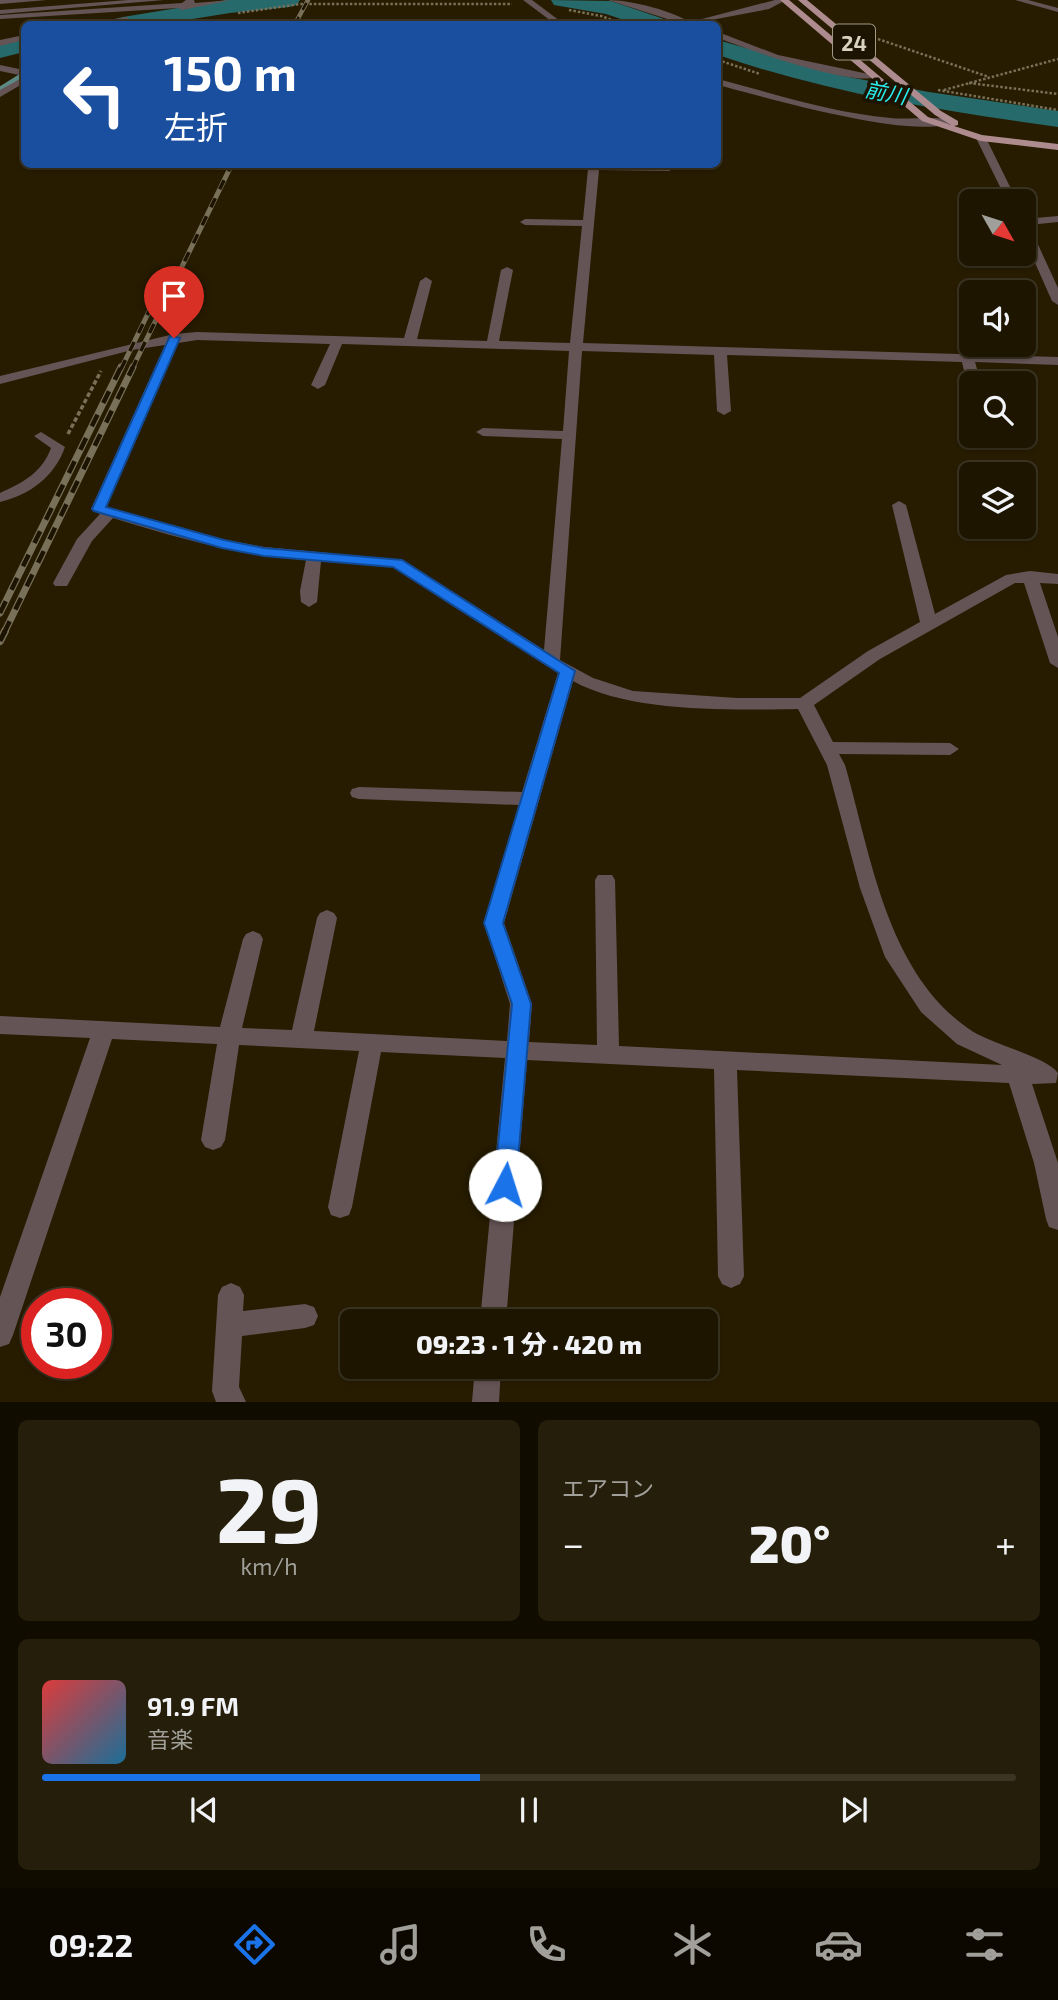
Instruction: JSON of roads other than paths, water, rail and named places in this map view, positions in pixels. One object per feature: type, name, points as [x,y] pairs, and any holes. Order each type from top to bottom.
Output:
[{"type":"main road","name":"24","points":[[783,0],[911,108],[933,123],[981,138],[1058,147]]},
{"type":"main road","name":"24","points":[[803,0],[938,113],[950,121],[1012,141]]},
{"type":"street","points":[[0,2],[43,0]]},
{"type":"street","points":[[0,12],[113,0]]},
{"type":"street","points":[[0,12],[159,6],[188,4],[191,3],[190,0]]},
{"type":"street","points":[[106,21],[159,6],[228,0]]},
{"type":"street","points":[[612,0],[649,9],[681,21]]},
{"type":"street","points":[[706,19],[766,7],[783,0]]},
{"type":"street","points":[[1019,0],[1058,10]]},
{"type":"street","points":[[742,1],[766,7]]},
{"type":"street","points":[[530,3],[556,21]]},
{"type":"street","points":[[721,36],[785,60],[876,78]]},
{"type":"street","points":[[0,43],[21,39]]},
{"type":"street","points":[[0,68],[21,74]]},
{"type":"street","points":[[0,94],[21,77]]},
{"type":"street","points":[[721,83],[881,121],[950,121]]},
{"type":"street","points":[[981,138],[1006,189]]},
{"type":"street","points":[[494,1309],[522,1004],[494,923],[529,799],[559,667],[569,435],[594,168]]},
{"type":"street","points":[[644,168],[669,169]]},
{"type":"street","points":[[1036,222],[1058,219]]},
{"type":"street","points":[[525,222],[588,223]]},
{"type":"street","points":[[1036,251],[1058,301]]},
{"type":"street","points":[[492,346],[507,270]]},
{"type":"street","points":[[409,344],[426,281]]},
{"type":"street","points":[[0,380],[111,351],[197,336],[1058,361]]},
{"type":"street","points":[[174,338],[98,509],[201,540],[264,552],[397,564],[559,667],[587,682],[632,696],[737,704],[804,704],[874,654],[1012,578],[1030,576],[1058,579]]},
{"type":"street","points":[[318,385],[337,342]]},
{"type":"street","points":[[720,352],[724,411]]},
{"type":"street","points":[[968,359],[971,371]]},
{"type":"street","points":[[483,432],[569,435]]},
{"type":"street","points":[[0,498],[41,476],[55,460],[58,447],[41,436]]},
{"type":"street","points":[[899,505],[929,624]]},
{"type":"street","points":[[61,583],[85,539],[111,512]]},
{"type":"street","points":[[309,602],[314,556]]},
{"type":"street","points":[[1030,576],[1058,663]]},
{"type":"street","points":[[804,704],[836,765],[870,888],[892,951],[914,984],[929,1006],[965,1038],[1053,1077]]},
{"type":"street","points":[[828,748],[950,749]]},
{"type":"street","points":[[359,793],[529,799]]},
{"type":"street","points":[[606,880],[608,1054]]},
{"type":"street","points":[[301,1039],[327,918]]},
{"type":"street","points":[[213,1140],[229,1036],[253,939]]},
{"type":"street","points":[[0,1025],[1053,1077]]},
{"type":"street","points":[[0,1335],[103,1030]]},
{"type":"street","points":[[340,1208],[372,1043]]},
{"type":"street","points":[[724,1060],[731,1276]]},
{"type":"street","points":[[1017,1074],[1046,1163],[1058,1219]]},
{"type":"street","points":[[232,1295],[225,1391],[233,1402]]},
{"type":"street","points":[[229,1325],[305,1317]]},
{"type":"street","points":[[485,1402],[487,1379]]},
{"type":"waterway","name":"前川","points":[[141,21],[230,6],[289,0]]},
{"type":"waterway","name":"前川","points":[[562,0],[611,8],[648,21]]},
{"type":"waterway","name":"前川","points":[[0,51],[21,46]]},
{"type":"waterway","name":"前川","points":[[721,48],[843,83],[929,100],[1058,119]]},
{"type":"waterway","points":[[0,89],[21,76]]},
{"type":"railway","points":[[297,21],[308,0]]},
{"type":"railway","points":[[132,369],[230,168]]},
{"type":"railway","points":[[121,369],[158,293]]},
{"type":"railway","points":[[0,613],[121,367]]},
{"type":"railway","points":[[4,633],[133,367]]},
{"type":"railway","points":[[0,641],[4,633]]}]
